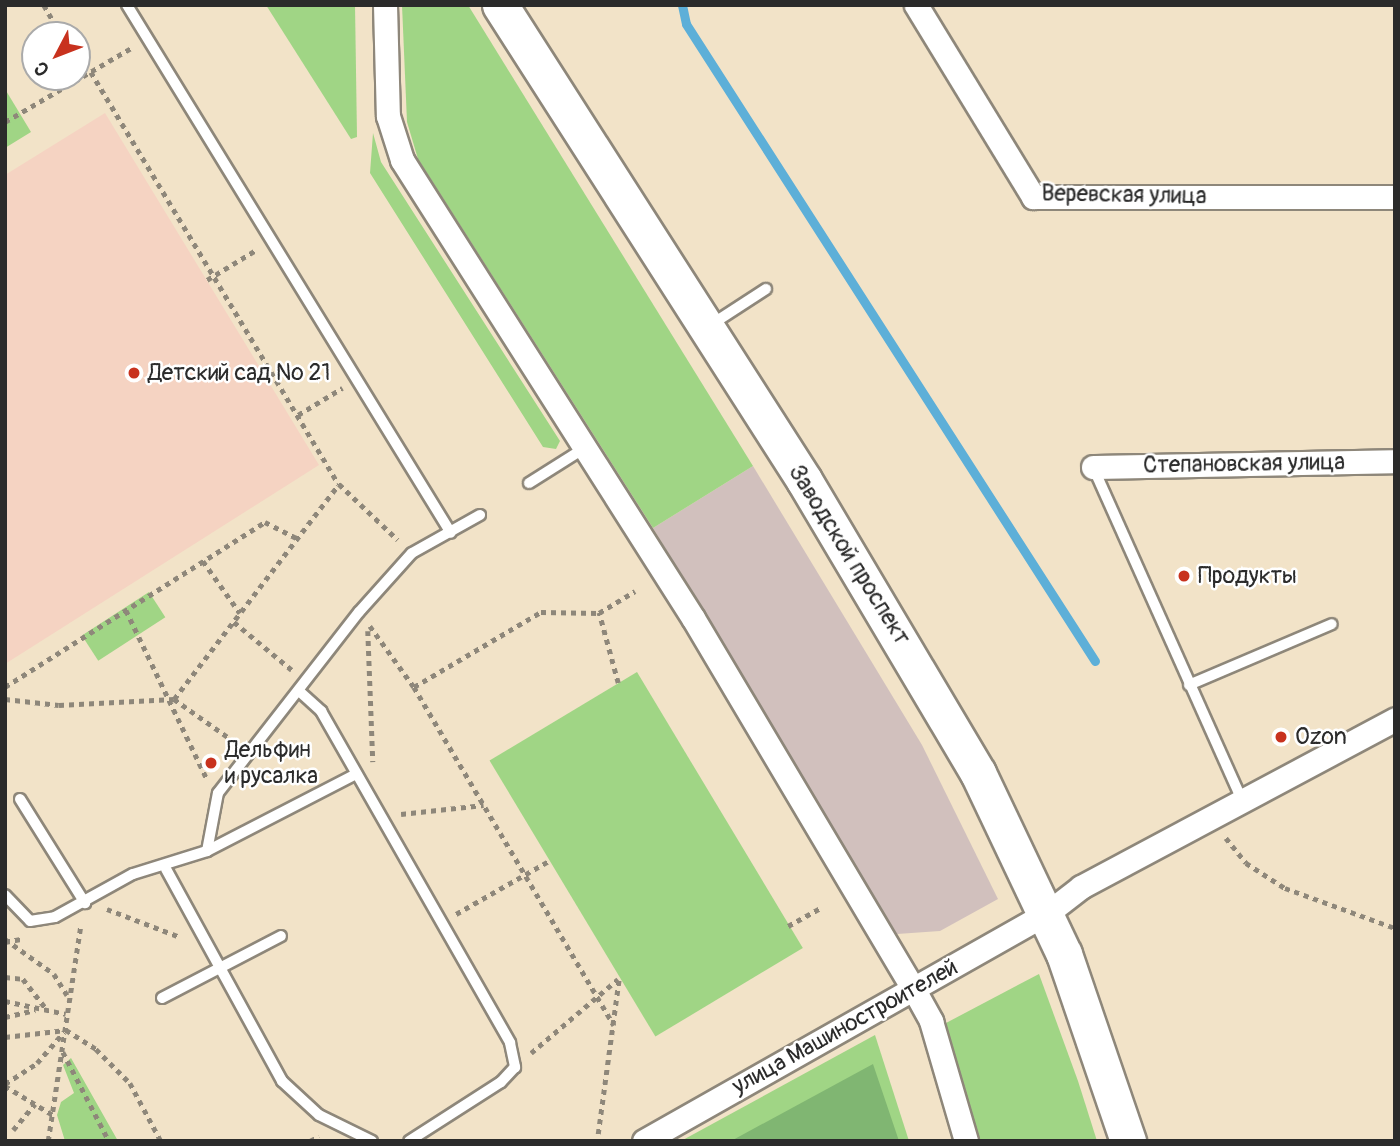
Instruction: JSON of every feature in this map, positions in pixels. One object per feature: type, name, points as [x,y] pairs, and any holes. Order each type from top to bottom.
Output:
[{"type":"main road","name":"Заводской проспект","points":[[500,5],[706,327],[939,704],[1046,914],[1128,1141]]},
{"type":"street","points":[[385,5],[388,116],[402,160],[583,449],[693,618],[913,988],[931,1021],[966,1141]]},
{"type":"street","name":"Веревская улица","points":[[916,5],[1033,197],[1395,197]]},
{"type":"street","name":"Степановская улица","points":[[1093,467],[1395,461]]},
{"type":"street","name":"улица Машиностроителей","points":[[644,1141],[1046,914],[1081,887],[1395,719]]},
{"type":"lane","points":[[127,5],[451,533]]},
{"type":"lane","points":[[706,327],[766,289]]},
{"type":"lane","points":[[529,483],[583,449]]},
{"type":"lane","points":[[1093,467],[1188,685],[1243,802]]},
{"type":"lane","points":[[207,851],[218,793],[359,612],[412,553],[480,515]]},
{"type":"lane","points":[[1188,685],[1332,624]]},
{"type":"lane","points":[[303,686],[321,711],[510,1043],[515,1067],[409,1141]]},
{"type":"lane","points":[[5,895],[30,921],[85,903],[132,874],[166,869],[207,851],[356,774]]},
{"type":"lane","points":[[20,799],[85,903]]},
{"type":"lane","points":[[166,869],[282,1081],[319,1115],[372,1141]]},
{"type":"lane","points":[[162,998],[281,936]]},
{"type":"path","points":[[44,5],[53,21]]},
{"type":"path","points":[[147,38],[91,72],[340,484],[412,553]]},
{"type":"path","points":[[5,122],[58,91]]},
{"type":"path","points":[[207,280],[271,240]]},
{"type":"path","points":[[298,415],[357,379]]},
{"type":"path","points":[[174,699],[340,484]]},
{"type":"path","points":[[5,687],[265,522],[298,539]]},
{"type":"path","points":[[202,562],[240,613]]},
{"type":"path","points":[[414,687],[541,612],[599,613],[635,591]]},
{"type":"path","points":[[126,610],[174,699],[218,793]]},
{"type":"path","points":[[359,612],[414,687],[614,1025]]},
{"type":"path","points":[[599,613],[618,683]]},
{"type":"path","points":[[234,622],[303,686]]},
{"type":"path","points":[[368,623],[377,812],[484,805]]},
{"type":"path","points":[[5,699],[58,705],[174,699],[249,753]]},
{"type":"path","points":[[1241,857],[1317,903],[1395,928]]},
{"type":"path","points":[[441,922],[549,861]]},
{"type":"path","points":[[48,1141],[66,1030],[67,995],[85,903],[210,948]]},
{"type":"path","points":[[788,926],[820,908]]},
{"type":"path","points":[[5,939],[54,974],[67,995]]},
{"type":"path","points":[[5,977],[23,979],[47,1011]]},
{"type":"path","points":[[515,1067],[619,979],[598,1133]]},
{"type":"path","points":[[5,1001],[36,1010],[66,1014]]},
{"type":"path","points":[[5,1017],[36,1010]]},
{"type":"path","points":[[53,1115],[5,1085],[37,1063],[66,1030]]},
{"type":"path","points":[[5,1037],[66,1030],[130,1083],[161,1141]]},
{"type":"path","points":[[62,1051],[109,1141]]},
{"type":"path","points":[[13,1130],[35,1104]]},
{"type":"shaded area","name":"Детский сад № 21","points":[[105,113],[319,465],[5,664],[5,175]]},
{"type":"shaded area","points":[[753,466],[922,745],[998,899],[940,931],[897,934],[653,528]]},
{"type":"green space","points":[[266,5],[355,5],[357,137],[351,139]]},
{"type":"green space","points":[[402,5],[468,5],[753,466],[653,528],[418,159],[407,122]]},
{"type":"green space","points":[[5,89],[31,132],[5,148]]},
{"type":"green space","points":[[373,133],[381,162],[560,441],[556,449],[543,447],[370,173]]},
{"type":"green space","points":[[149,592],[165,617],[98,661],[82,636]]},
{"type":"green space","points":[[637,672],[803,948],[655,1037],[490,761]]},
{"type":"green space","points":[[1039,974],[1097,1141],[980,1141],[946,1023]]},
{"type":"green space","points":[[875,1035],[909,1141],[681,1141]]},
{"type":"green space","points":[[71,1058],[118,1141],[65,1141],[57,1115],[61,1102],[74,1093],[63,1065]]},
{"type":"green space","points":[[873,1064],[899,1141],[731,1141]]},
{"type":"waterway","points":[[682,5],[686,24],[1095,661]]},
{"type":"place","name":"Детский сад № 21","points":[[134,373]]},
{"type":"place","name":"Продукты","points":[[1184,576]]},
{"type":"place","name":"Ozon","points":[[1281,737]]},
{"type":"place","name":"Дельфин и русалка","points":[[211,763]]}]
